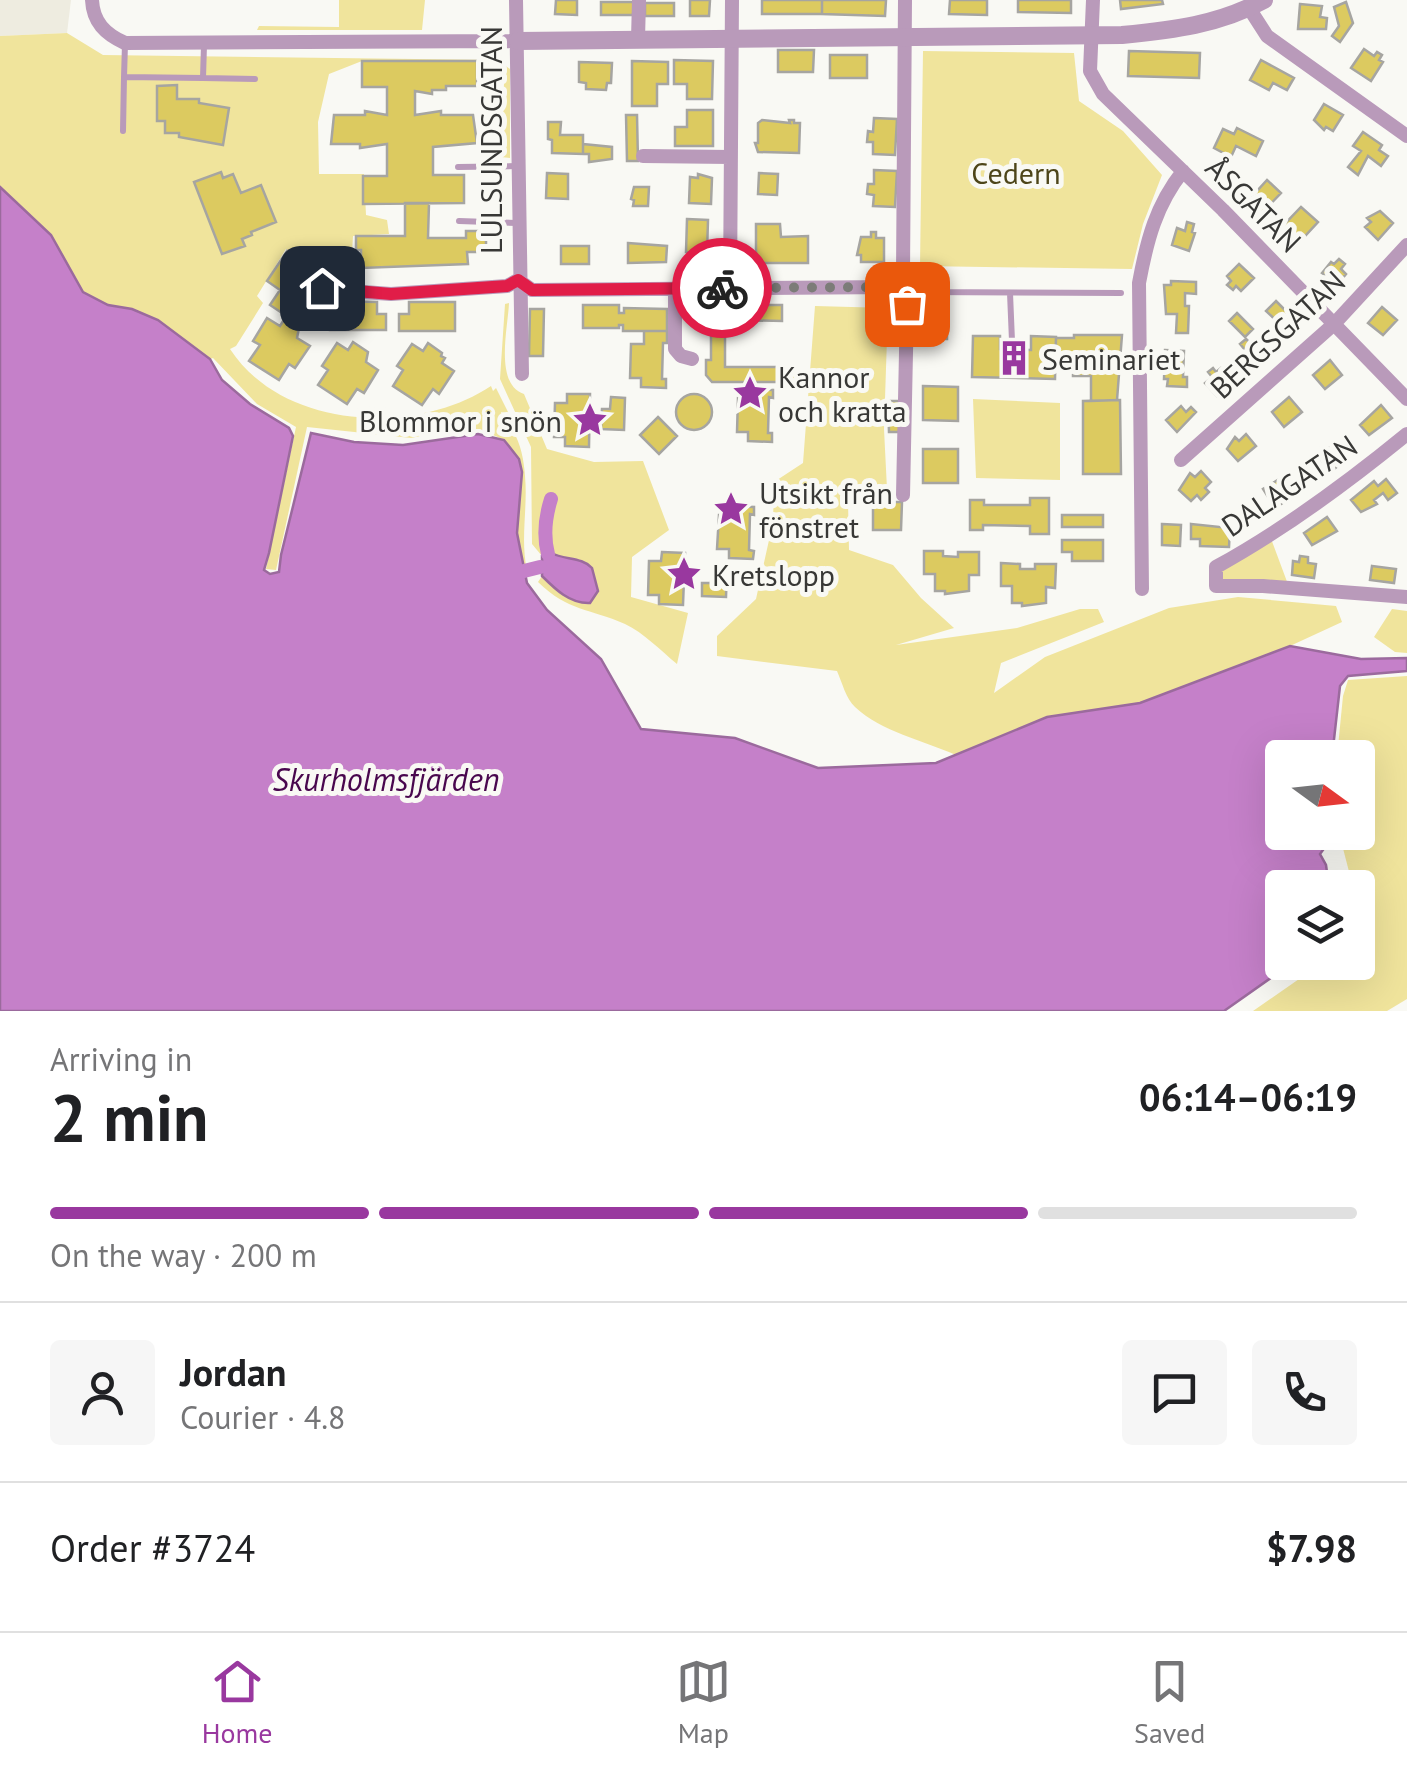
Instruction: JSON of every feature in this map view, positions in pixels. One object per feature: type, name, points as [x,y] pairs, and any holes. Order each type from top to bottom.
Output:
[{"type":"street","points":[[92,0],[93,14],[107,35],[125,43],[204,44],[1092,35],[1194,26],[1256,4],[1267,36],[1407,136]]},
{"type":"street","name":"LULSUNDSGATAN","points":[[516,0],[522,374]]},
{"type":"street","points":[[638,40],[639,0]]},
{"type":"street","points":[[730,288],[732,0]]},
{"type":"street","points":[[896,287],[903,274],[905,0]]},
{"type":"street","name":"ÅSGATAN","points":[[1093,0],[1090,71],[1103,94],[1183,170],[1407,399]]},
{"type":"street","points":[[643,156],[730,157]]},
{"type":"street","points":[[1142,589],[1139,283],[1147,239],[1164,196],[1183,170]]},
{"type":"street","name":"BERGSGATAN","points":[[1181,460],[1334,324],[1407,245]]},
{"type":"street","points":[[322,288],[391,294],[507,286],[518,280],[532,290],[896,287]]},
{"type":"street","points":[[896,287],[907,304],[902,494]]},
{"type":"street","points":[[675,289],[675,349],[692,359]]},
{"type":"street","name":"DALAGATAN","points":[[1407,434],[1287,526],[1216,567],[1216,586],[1407,597]]},
{"type":"lane","points":[[123,131],[125,43]]},
{"type":"lane","points":[[203,78],[204,44]]},
{"type":"lane","points":[[124,77],[254,79]]},
{"type":"lane","points":[[458,167],[519,166]]},
{"type":"lane","points":[[458,221],[519,223]]},
{"type":"lane","points":[[896,287],[921,292],[1122,293]]},
{"type":"lane","points":[[1010,293],[1012,341]]},
{"type":"shaded area","points":[[0,0],[71,0],[67,33],[0,36]]},
{"type":"green space","points":[[339,0],[425,0],[422,30],[257,30],[259,26],[339,27]]},
{"type":"green space","points":[[67,33],[103,55],[497,60],[510,69],[510,158],[501,157],[504,83],[499,71],[477,61],[362,61],[329,74],[318,122],[319,174],[364,174],[366,215],[387,220],[389,234],[353,236],[351,268],[364,276],[359,291],[347,288],[336,276],[286,249],[257,296],[263,303],[236,346],[230,349],[253,376],[283,396],[352,417],[426,413],[491,386],[493,391],[496,388],[509,414],[501,412],[502,415],[516,436],[523,459],[527,570],[524,571],[517,533],[522,472],[504,440],[480,429],[454,429],[411,438],[307,427],[276,570],[266,569],[296,427],[257,404],[213,358],[158,320],[132,309],[108,305],[83,292],[51,235],[0,187],[0,36]]},
{"type":"green space","name":"Cedern","points":[[923,51],[1074,53],[1079,101],[1123,131],[1162,175],[1143,224],[1132,269],[920,266]]},
{"type":"green space","points":[[509,303],[505,340],[509,379],[524,394],[547,449],[594,462],[643,461],[669,530],[632,557],[631,597],[688,613],[677,664],[632,628],[570,604],[538,582],[542,576],[559,593],[598,591],[592,568],[551,553],[542,556],[532,544],[531,447],[500,379],[505,304]]},
{"type":"green space","points":[[815,306],[888,308],[884,429],[887,489],[848,501],[849,550],[893,565],[954,628],[896,645],[1017,628],[1080,609],[1098,609],[1104,622],[1001,663],[994,693],[1045,657],[1169,608],[1238,597],[1336,606],[1342,622],[1140,703],[1047,717],[956,755],[866,716],[849,700],[837,671],[717,656],[717,636],[756,599],[773,522],[774,482],[803,463]]},
{"type":"green space","points":[[973,399],[1060,403],[1060,480],[976,478]]},
{"type":"green space","points":[[1270,536],[1289,587],[1217,584],[1222,565]]},
{"type":"green space","points":[[1392,609],[1407,611],[1407,653],[1395,652],[1374,637]]},
{"type":"green space","points":[[1407,676],[1407,999],[1387,1011],[1253,1011],[1298,980],[1375,980],[1375,870],[1349,870],[1343,850],[1375,850],[1375,740],[1339,740],[1348,680]]},
{"type":"water","name":"Skurholmsfjärden","points":[[0,187],[51,235],[83,292],[108,305],[132,309],[158,320],[210,359],[222,380],[250,404],[289,428],[293,436],[264,570],[270,574],[279,572],[311,433],[354,442],[403,445],[478,434],[504,440],[519,459],[522,472],[517,533],[527,583],[547,610],[601,659],[641,729],[735,738],[818,768],[936,763],[1047,717],[1140,703],[1290,646],[1361,659],[1407,658],[1407,671],[1348,676],[1340,686],[1334,740],[1265,740],[1265,850],[1323,850],[1320,854],[1327,870],[1265,870],[1268,980],[1224,1011],[0,1011]]},
{"type":"water","points":[[551,553],[592,568],[598,591],[590,603],[569,598],[542,576],[542,556]]},
{"type":"building","points":[[556,0],[577,0],[577,15],[555,14]]},
{"type":"building","points":[[690,0],[710,0],[709,16],[690,16]]},
{"type":"building","points":[[762,0],[822,0],[822,14],[762,14]]},
{"type":"building","points":[[822,0],[886,0],[885,16],[822,14]]},
{"type":"building","points":[[950,0],[987,0],[987,15],[949,14]]},
{"type":"building","points":[[1018,0],[1071,0],[1071,13],[1018,12]]},
{"type":"building","points":[[1120,0],[1162,0],[1163,4],[1121,9]]},
{"type":"building","points":[[601,2],[634,2],[633,15],[601,15]]},
{"type":"building","points":[[1346,2],[1353,23],[1340,42],[1332,36],[1339,26],[1334,7]]},
{"type":"building","points":[[645,3],[674,3],[674,16],[645,16]]},
{"type":"building","points":[[1300,4],[1322,6],[1320,17],[1327,18],[1326,29],[1298,29]]},
{"type":"building","points":[[1364,49],[1374,56],[1377,52],[1382,55],[1379,60],[1383,62],[1371,81],[1351,68]]},
{"type":"building","points":[[778,50],[814,50],[813,72],[778,72]]},
{"type":"building","points":[[1129,51],[1200,53],[1199,78],[1128,76]]},
{"type":"building","points":[[830,55],[867,55],[867,78],[830,78]]},
{"type":"building","points":[[674,60],[713,61],[712,99],[687,99],[687,84],[674,84]]},
{"type":"building","points":[[1261,60],[1294,78],[1287,90],[1273,83],[1269,90],[1250,80]]},
{"type":"building","points":[[362,61],[477,61],[477,86],[446,86],[446,90],[432,90],[432,94],[415,91],[415,115],[441,111],[441,115],[473,115],[477,143],[433,147],[433,175],[464,175],[464,203],[363,204],[363,176],[387,176],[387,144],[360,148],[360,144],[331,144],[334,115],[365,115],[365,111],[387,115],[387,87],[362,87]]},
{"type":"building","points":[[632,61],[668,62],[668,84],[657,84],[657,106],[632,106]]},
{"type":"building","points":[[579,62],[612,63],[611,83],[607,83],[606,90],[586,89],[586,83],[579,82]]},
{"type":"building","points":[[177,85],[177,99],[199,99],[199,103],[229,108],[223,145],[165,133],[165,121],[157,121],[157,86]]},
{"type":"building","points":[[1324,104],[1343,115],[1333,131],[1326,127],[1324,130],[1314,120]]},
{"type":"building","points":[[687,110],[713,110],[713,146],[675,146],[675,127],[687,127]]},
{"type":"building","points":[[626,115],[637,115],[638,161],[627,161]]},
{"type":"building","points":[[874,118],[897,119],[895,155],[873,154],[873,142],[867,142]]},
{"type":"building","points":[[762,120],[800,123],[799,153],[758,152],[755,143]]},
{"type":"building","points":[[548,122],[561,122],[560,135],[583,135],[583,154],[552,153]]},
{"type":"building","points":[[1237,128],[1263,141],[1256,156],[1236,146],[1231,157],[1214,148],[1223,129],[1234,134]]},
{"type":"building","points":[[1363,132],[1382,145],[1379,150],[1388,156],[1381,166],[1368,156],[1358,175],[1348,167],[1361,151],[1353,146]]},
{"type":"building","points":[[583,144],[612,147],[612,159],[589,162],[589,154],[583,154]]},
{"type":"building","points":[[874,170],[897,171],[895,207],[873,206],[874,195],[867,194],[868,184],[874,184]]},
{"type":"building","points":[[221,172],[223,178],[233,174],[241,193],[261,185],[276,222],[251,232],[242,239],[245,246],[222,254],[194,182]]},
{"type":"building","points":[[547,173],[568,174],[568,199],[546,198]]},
{"type":"building","points":[[759,173],[778,174],[777,195],[758,194]]},
{"type":"building","points":[[698,174],[712,178],[711,204],[689,203],[690,177],[698,178]]},
{"type":"building","points":[[1267,180],[1281,193],[1261,214],[1247,202]]},
{"type":"building","points":[[634,187],[649,187],[648,206],[633,206]]},
{"type":"building","points":[[405,203],[429,203],[428,238],[466,238],[466,231],[486,231],[486,252],[467,252],[468,264],[361,268],[356,236],[405,236]]},
{"type":"building","points":[[1301,207],[1318,222],[1294,248],[1277,232]]},
{"type":"building","points":[[1380,211],[1393,223],[1378,240],[1365,227],[1371,222],[1367,218]]},
{"type":"building","points":[[687,219],[708,220],[707,253],[686,252]]},
{"type":"building","points":[[1187,222],[1194,224],[1195,233],[1189,251],[1172,245],[1177,228],[1185,231]]},
{"type":"building","points":[[756,224],[780,224],[781,237],[808,236],[808,263],[756,263]]},
{"type":"building","points":[[871,232],[876,232],[876,238],[884,238],[884,262],[861,262],[861,255],[857,255],[861,237],[871,237]]},
{"type":"building","points":[[628,243],[667,246],[666,262],[628,263]]},
{"type":"building","points":[[561,246],[589,246],[589,264],[561,264]]},
{"type":"building","points":[[287,251],[322,273],[302,304],[298,301],[288,317],[270,305],[280,290],[267,281]]},
{"type":"building","points":[[1339,259],[1345,264],[1341,269],[1346,274],[1337,285],[1322,273]]},
{"type":"building","points":[[1239,264],[1254,278],[1241,291],[1227,285],[1231,281],[1227,276]]},
{"type":"building","points":[[1171,281],[1196,282],[1196,294],[1185,293],[1185,306],[1189,306],[1188,333],[1176,333],[1177,314],[1166,314],[1164,285],[1171,285]]},
{"type":"building","points":[[330,301],[377,302],[377,314],[386,314],[386,330],[330,330]]},
{"type":"building","points":[[1276,301],[1292,317],[1283,327],[1266,311]]},
{"type":"building","points":[[409,302],[455,302],[455,331],[399,331],[399,314],[409,314]]},
{"type":"building","points":[[583,305],[619,305],[619,313],[624,313],[624,308],[667,309],[667,331],[623,331],[623,325],[583,328]]},
{"type":"building","points":[[732,305],[782,305],[782,321],[732,320]]},
{"type":"building","points":[[1382,307],[1397,320],[1383,335],[1368,323]]},
{"type":"building","points":[[530,309],[544,309],[543,356],[529,356]]},
{"type":"building","points":[[1237,313],[1253,329],[1245,337],[1229,321]]},
{"type":"building","points":[[267,318],[280,326],[285,318],[299,328],[297,338],[310,346],[295,368],[289,364],[279,380],[249,361],[260,345],[253,341]]},
{"type":"building","points":[[928,319],[947,319],[947,339],[927,339]]},
{"type":"building","points":[[644,331],[667,331],[662,379],[666,379],[666,388],[641,387],[641,378],[630,378],[631,344],[644,344]]},
{"type":"building","points":[[711,332],[725,332],[725,367],[796,367],[796,382],[712,382],[706,375],[706,360],[711,360]]},
{"type":"building","points":[[1122,335],[1117,400],[1091,401],[1091,376],[1073,376],[1073,367],[1055,367],[1056,338]]},
{"type":"building","name":"Seminariet","points":[[973,336],[1000,336],[1000,349],[1031,350],[1031,336],[1056,337],[1055,379],[972,377]]},
{"type":"building","points":[[1246,339],[1265,357],[1250,369],[1238,355],[1245,350],[1240,344]]},
{"type":"building","points":[[353,342],[368,352],[366,362],[378,370],[364,393],[357,389],[347,404],[318,385],[328,370],[322,366],[337,343],[348,350]]},
{"type":"building","points":[[428,343],[442,353],[442,363],[454,371],[439,394],[433,389],[422,405],[393,386],[403,370],[397,366],[412,344],[423,351]]},
{"type":"building","points":[[1165,350],[1184,351],[1183,377],[1187,377],[1187,387],[1167,386]]},
{"type":"building","points":[[1330,360],[1342,375],[1325,389],[1313,375]]},
{"type":"building","points":[[1213,368],[1216,372],[1221,368],[1233,382],[1217,396],[1205,383],[1212,377],[1208,372]]},
{"type":"building","points":[[923,386],[958,387],[958,421],[923,420]]},
{"type":"building","points":[[750,389],[773,390],[773,398],[769,397],[768,433],[772,433],[772,442],[748,441],[748,432],[737,432],[738,398],[750,398]]},
{"type":"building","points":[[567,394],[590,394],[589,447],[565,446],[565,437],[554,437],[555,403],[567,403]]},
{"type":"building","points":[[694,394],[707,399],[712,412],[707,425],[694,430],[681,425],[676,412],[681,399]]},
{"type":"building","points":[[611,397],[625,398],[624,430],[601,429],[602,409],[610,409]]},
{"type":"building","points":[[1289,397],[1302,412],[1284,427],[1272,412]]},
{"type":"building","points":[[1120,400],[1121,474],[1083,474],[1083,401]]},
{"type":"building","points":[[888,401],[903,401],[903,432],[889,432]]},
{"type":"building","points":[[1381,405],[1392,418],[1369,435],[1360,425]]},
{"type":"building","points":[[1181,406],[1186,412],[1191,407],[1196,412],[1177,432],[1166,420]]},
{"type":"building","points":[[658,417],[677,436],[659,454],[640,435]]},
{"type":"building","points":[[1246,434],[1256,446],[1238,461],[1227,449],[1235,437],[1239,441]]},
{"type":"building","points":[[1335,443],[1347,459],[1329,473],[1317,457]]},
{"type":"building","points":[[923,449],[958,449],[958,483],[923,483]]},
{"type":"building","points":[[1201,471],[1211,482],[1205,488],[1209,492],[1201,500],[1197,495],[1191,501],[1179,490],[1190,473],[1195,477]]},
{"type":"building","points":[[1286,475],[1298,493],[1275,508],[1263,489]]},
{"type":"building","points":[[1386,479],[1397,493],[1388,500],[1383,493],[1374,500],[1377,504],[1361,512],[1351,500],[1374,481],[1378,486]]},
{"type":"building","points":[[1030,498],[1049,498],[1049,534],[1030,534],[1030,526],[983,525],[983,530],[970,530],[970,500],[984,500],[984,505],[1030,505]]},
{"type":"building","points":[[873,502],[902,502],[901,530],[873,530]]},
{"type":"building","points":[[731,506],[754,507],[754,515],[750,514],[749,550],[754,551],[753,559],[729,558],[729,549],[717,549],[719,515],[731,515]]},
{"type":"building","points":[[1062,515],[1103,515],[1103,527],[1062,527]]},
{"type":"building","points":[[1327,517],[1337,531],[1312,545],[1304,533]]},
{"type":"building","points":[[1162,524],[1181,525],[1180,546],[1162,545]]},
{"type":"building","points":[[1191,524],[1230,528],[1229,547],[1200,546],[1200,539],[1191,539]]},
{"type":"building","points":[[1062,540],[1103,540],[1103,561],[1072,561],[1072,552],[1062,552]]},
{"type":"building","points":[[924,551],[943,551],[943,556],[958,557],[958,552],[979,552],[979,575],[969,575],[969,591],[935,591],[935,574],[924,574]]},
{"type":"building","points":[[662,552],[685,553],[683,605],[659,604],[659,595],[648,595],[649,561],[661,561]]},
{"type":"building","points":[[1300,556],[1316,564],[1314,578],[1292,575],[1293,561],[1299,562]]},
{"type":"building","points":[[1001,563],[1020,564],[1020,569],[1056,564],[1055,588],[1046,587],[1046,603],[1012,603],[1012,586],[1001,586]]},
{"type":"building","points":[[1372,566],[1396,569],[1394,583],[1370,580]]},
{"type":"building","points":[[712,569],[727,569],[726,597],[702,596],[702,583],[711,583]]},
{"type":"waterway","points":[[548,554],[545,526],[551,499]]},
{"type":"waterway","points":[[524,571],[540,567]]},
{"type":"way so far","points":[[722,288],[896,287],[907,304]]},
{"type":"place","name":"Seminariet","points":[[1014,358]]},
{"type":"place","name":"Kannor och kratta","points":[[750,393]]},
{"type":"place","name":"Blommor i snön","points":[[590,420]]},
{"type":"place","name":"Utsikt från fönstret","points":[[731,509]]},
{"type":"place","name":"Kretslopp","points":[[684,574]]},
{"type":"route","points":[[322,288],[391,294],[507,286],[518,280],[532,290],[722,288]]}]
